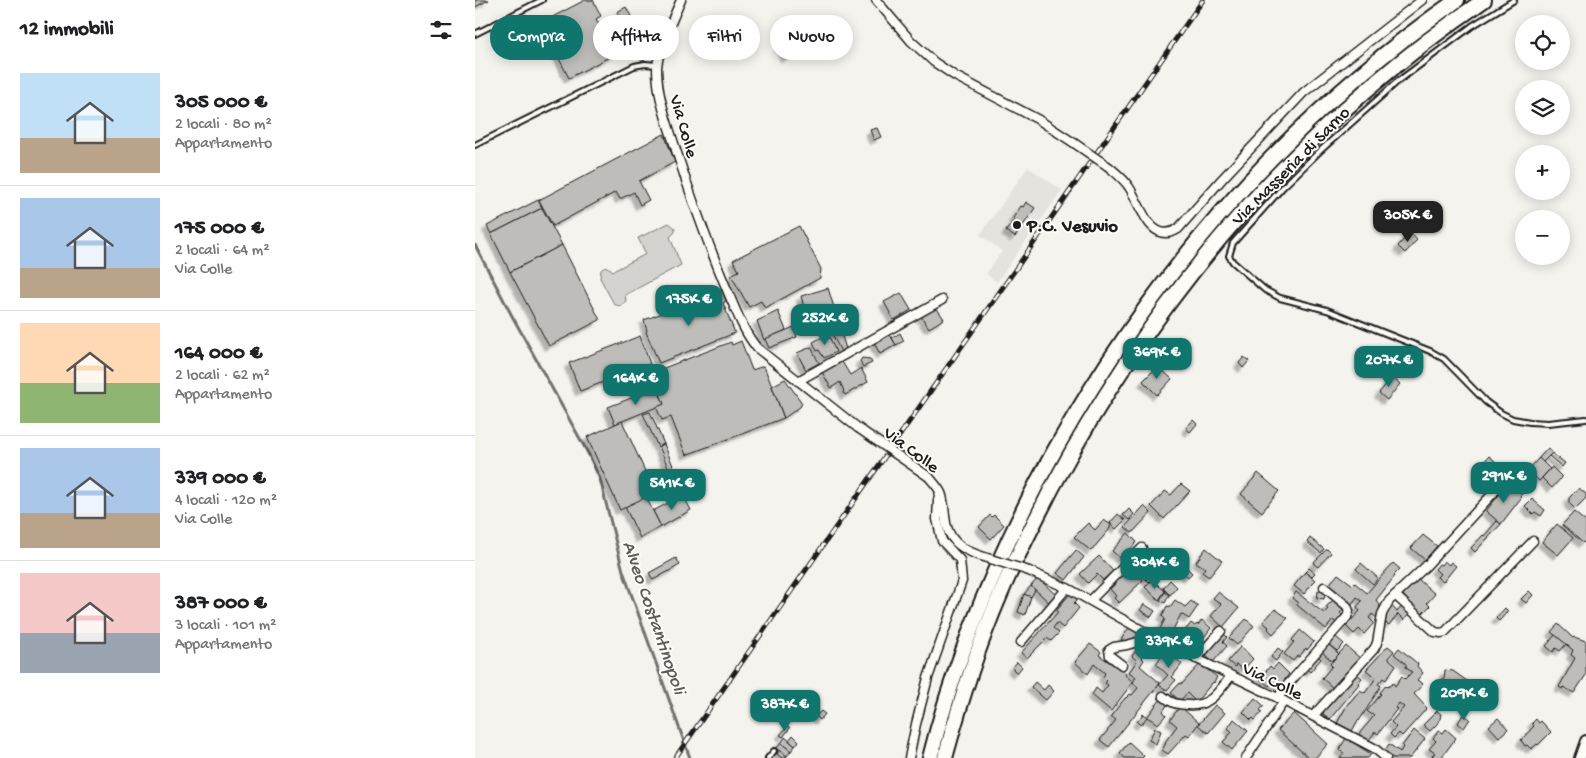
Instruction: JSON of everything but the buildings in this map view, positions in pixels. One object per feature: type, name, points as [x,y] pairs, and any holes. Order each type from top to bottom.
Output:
[{"type":"highway","points":[[929,758],[955,668],[1004,549],[1053,454],[1092,387],[1132,327],[1163,284],[1241,188],[1351,82],[1457,0]]},
{"type":"highway","points":[[945,758],[972,669],[1011,570],[1066,463],[1097,410],[1144,337],[1206,254],[1253,200],[1307,144],[1364,91],[1446,26],[1484,0]]},
{"type":"street","name":"Via Colle","points":[[681,0],[657,65],[662,105],[685,177],[714,256],[744,329],[757,348],[858,428],[929,477],[941,492],[945,518],[950,534],[957,544],[967,551],[1029,571],[1067,588],[1197,659],[1281,699],[1374,748],[1386,758]]},
{"type":"street","name":"Via Masseria di Sarno","points":[[875,0],[934,62],[955,76],[1039,120],[1109,167],[1128,186],[1150,225],[1158,231],[1172,233],[1178,229],[1304,92],[1422,0]]},
{"type":"street","points":[[798,381],[942,300]]},
{"type":"street","points":[[1313,716],[1374,649],[1384,608],[1389,601],[1426,566],[1509,476]]},
{"type":"street","points":[[909,758],[915,724],[928,678],[962,581],[960,560],[942,541],[937,519],[938,500],[941,492]]},
{"type":"street","points":[[1395,595],[1435,632],[1445,632],[1533,541]]},
{"type":"street","points":[[1091,600],[1142,548]]},
{"type":"street","points":[[1246,758],[1281,699],[1284,689],[1347,617],[1349,611],[1347,606],[1324,587]]},
{"type":"street","points":[[1021,642],[1067,588]]},
{"type":"street","points":[[1197,659],[1221,631]]},
{"type":"street","points":[[1122,666],[1110,656],[1109,650],[1114,647],[1155,637]]},
{"type":"street","points":[[1163,696],[1173,704],[1198,706],[1215,696],[1231,676]]},
{"type":"street","points":[[1580,758],[1586,741]]},
{"type":"lane","points":[[475,34],[542,0]]},
{"type":"lane","name":"Via Masseria di Sarno","points":[[1513,0],[1473,26],[1397,82],[1321,150],[1283,187],[1233,243],[1229,256],[1233,262],[1274,296],[1327,310],[1431,351],[1444,359],[1486,402],[1507,416],[1530,422],[1548,423],[1586,419]]},
{"type":"lane","points":[[475,145],[634,66],[645,64],[657,65]]},
{"type":"lane","points":[[768,758],[774,751]]},
{"type":"shaded area","name":"P.C. Vesuvio","points":[[1028,167],[1062,190],[997,282],[986,274],[1002,251],[980,235]]},
{"type":"shaded area","points":[[669,223],[675,228],[675,232],[670,237],[681,265],[625,295],[626,301],[622,305],[614,304],[600,278],[601,270],[607,268],[613,271],[646,254],[638,238]]},
{"type":"waterway","name":"Alveo Costantinopoli","points":[[475,245],[589,455],[600,479],[623,571],[690,758]]},
{"type":"railway","points":[[675,758],[1203,0]]},
{"type":"place","name":"P.C. Vesuvio","points":[[1017,225]]}]
